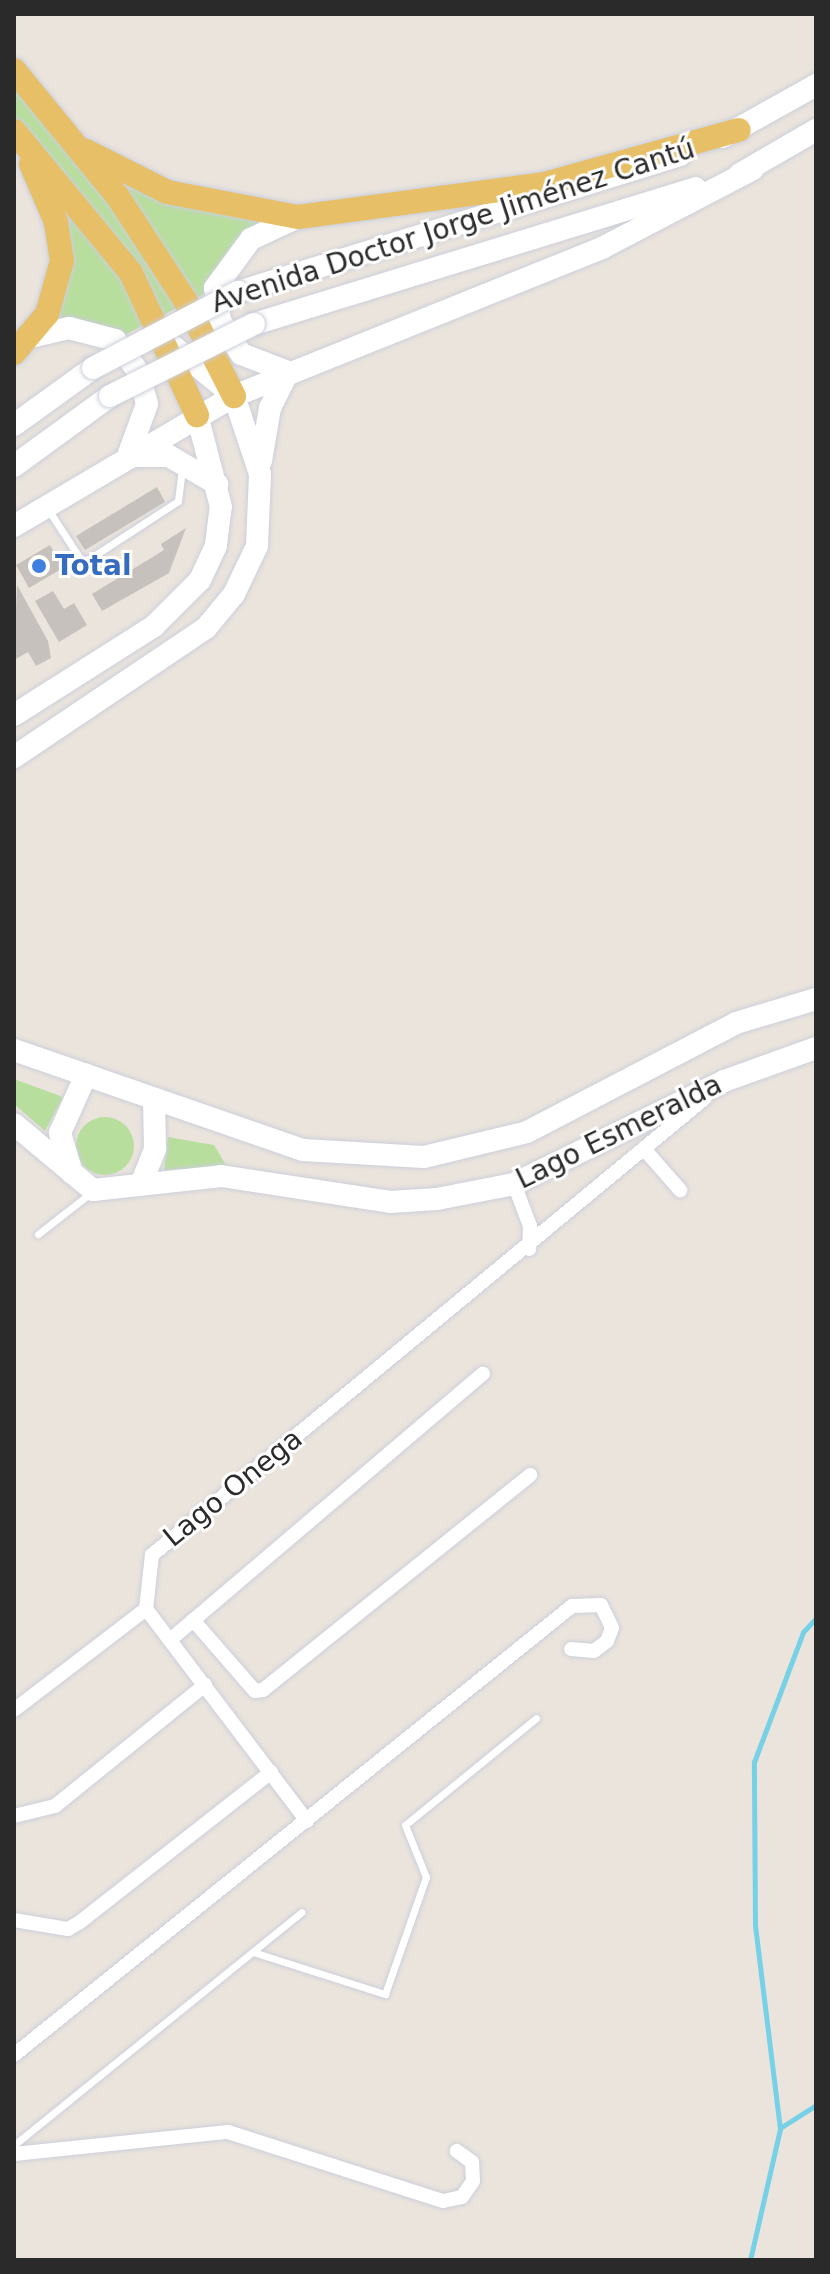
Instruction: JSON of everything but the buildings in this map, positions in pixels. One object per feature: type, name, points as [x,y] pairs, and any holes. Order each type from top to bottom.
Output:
[{"type":"main road","points":[[14,70],[86,151],[185,300],[234,396],[260,474]]},
{"type":"main road","name":"Avenida Doctor Jorge Jiménez Cantú","points":[[14,425],[93,368],[238,292],[560,197],[739,130],[816,85]]},
{"type":"main road","points":[[288,372],[241,354],[220,320],[215,288],[251,239],[298,217],[544,184],[739,130]]},
{"type":"main road","name":"Avenida Doctor Jorge Jiménez Cantú","points":[[14,466],[110,396],[254,324],[753,169],[816,130]]},
{"type":"main road","points":[[14,132],[131,273],[167,342],[197,415],[217,484],[216,545],[184,600],[14,715]]},
{"type":"main road","points":[[14,132],[44,187],[62,261],[47,314],[22,345]]},
{"type":"main road","points":[[86,151],[167,192],[298,217]]},
{"type":"main road","points":[[14,526],[197,415],[234,396],[602,248],[753,169]]},
{"type":"main road","points":[[22,345],[69,328],[115,340],[138,372],[147,404],[128,456]]},
{"type":"main road","points":[[167,342],[234,396]]},
{"type":"main road","points":[[14,757],[184,646],[225,607],[257,546],[262,435],[288,372]]},
{"type":"main road","points":[[128,456],[183,462],[217,484]]},
{"type":"main road","name":"Lago Esmeralda","points":[[14,1050],[303,1150],[424,1157],[527,1132],[749,1017],[816,999]]},
{"type":"main road","name":"Lago Esmeralda","points":[[84,1185],[141,1184],[221,1176],[390,1202],[514,1184],[724,1081],[816,1048]]},
{"type":"main road","points":[[37,1144],[60,1133],[86,1075]]},
{"type":"main road","points":[[141,1184],[155,1149],[154,1099]]},
{"type":"main road","points":[[14,1124],[84,1185]]},
{"type":"main road","points":[[60,1133],[84,1185]]},
{"type":"street","name":"Lago Onega","points":[[146,1609],[152,1555],[529,1249],[724,1081]]},
{"type":"street","points":[[644,1149],[680,1190]]},
{"type":"street","points":[[514,1184],[530,1226],[529,1249]]},
{"type":"street","points":[[170,1640],[483,1374]]},
{"type":"street","points":[[193,1620],[255,1691],[263,1690],[530,1475]]},
{"type":"street","points":[[14,2055],[572,1606],[601,1605],[612,1628],[607,1641],[594,1651],[571,1649]]},
{"type":"street","points":[[14,1710],[146,1609],[307,1821]]},
{"type":"street","points":[[14,1816],[55,1806],[205,1685]]},
{"type":"street","points":[[14,1920],[68,1929],[271,1772]]},
{"type":"street","points":[[14,2154],[228,2132],[443,2201],[462,2197],[473,2181],[472,2162],[457,2151]]},
{"type":"lane","points":[[46,505],[83,563],[178,501],[183,462]]},
{"type":"lane","points":[[38,1234],[84,1185]]},
{"type":"lane","points":[[253,1952],[385,1994],[426,1877],[405,1825],[536,1718]]},
{"type":"lane","points":[[14,2145],[302,1912]]},
{"type":"green space","points":[[14,71],[86,151],[126,172],[298,217],[250,239],[215,288],[115,340],[30,337],[62,261],[14,133]]},
{"type":"green space","points":[[14,1079],[63,1097],[45,1131],[14,1104]]},
{"type":"green space","points":[[105,1117],[126,1125],[134,1146],[126,1167],[105,1175],[84,1167],[76,1146],[84,1125]]},
{"type":"green space","points":[[168,1137],[214,1145],[227,1167],[164,1170]]},
{"type":"waterway","points":[[750,2260],[780,2129],[755,1925],[754,1762],[803,1632],[816,1618]]},
{"type":"waterway","points":[[780,2128],[816,2105]]},
{"type":"place","name":"Total","points":[[39,566]]}]
